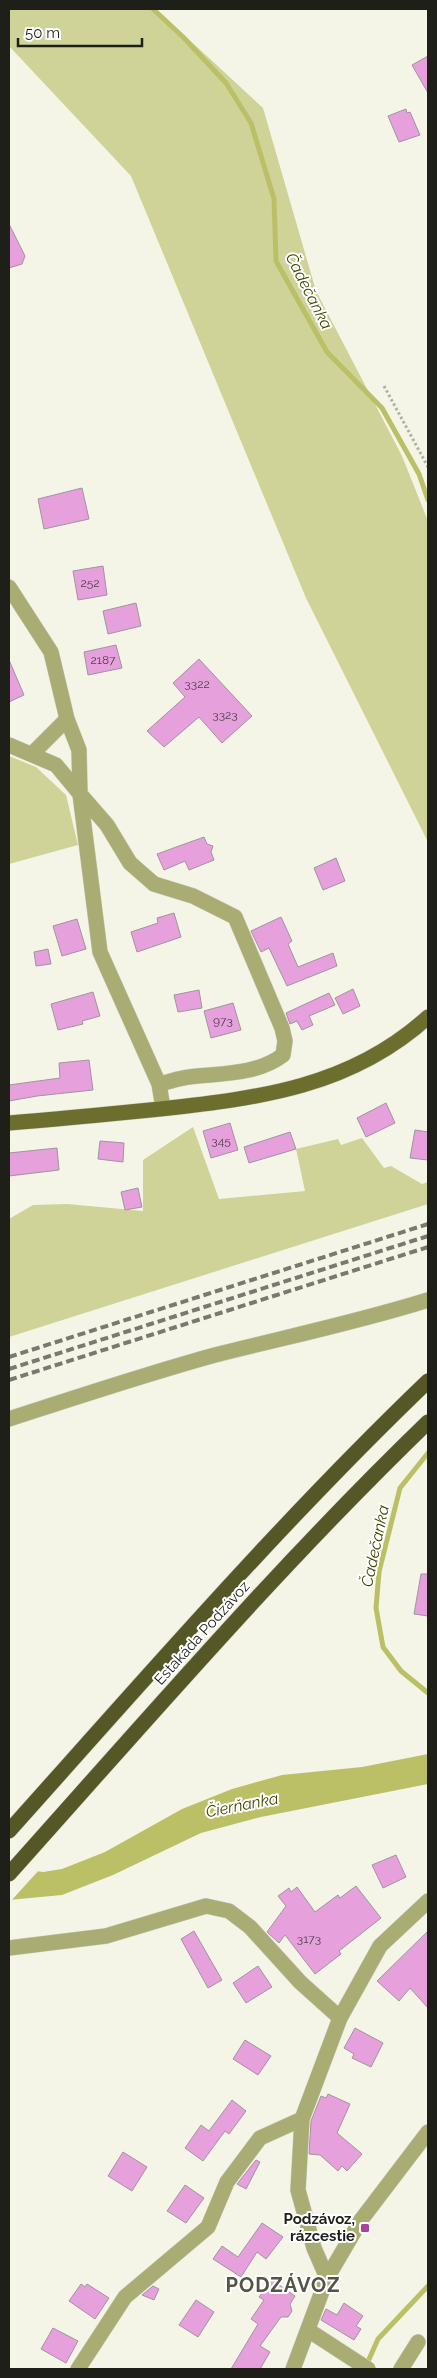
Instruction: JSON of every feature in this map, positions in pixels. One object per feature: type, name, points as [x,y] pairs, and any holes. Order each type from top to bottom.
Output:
[{"type":"highway","name":"Estakáda Podzávoz","points":[[9,1831],[257,1555],[356,1451],[428,1381]]},
{"type":"highway","name":"Estakáda Podzávoz","points":[[9,1874],[280,1572],[374,1474],[428,1422]]},
{"type":"main road","points":[[9,1123],[261,1096],[311,1084],[348,1070],[379,1052],[428,1016]]},
{"type":"street","points":[[9,587],[51,652],[67,719],[78,750],[80,794],[100,952],[159,1084],[163,1108]]},
{"type":"street","points":[[32,754],[67,719]]},
{"type":"street","points":[[9,745],[56,765],[108,825],[130,863],[154,884],[193,896],[235,917],[282,1028],[285,1041],[283,1055],[267,1065],[235,1072],[186,1077],[159,1084]]},
{"type":"street","points":[[9,1419],[160,1371],[370,1318],[428,1300]]},
{"type":"street","points":[[327,2278],[314,2248],[298,2190],[302,2119],[340,2018],[380,1946],[428,1901]]},
{"type":"street","points":[[9,1948],[106,1936],[206,1906],[229,1911],[250,1927],[300,1982],[340,2018]]},
{"type":"street","points":[[78,2369],[125,2297],[208,2227],[227,2182],[260,2138],[302,2119]]},
{"type":"street","points":[[293,2369],[327,2278],[361,2220],[428,2132]]},
{"type":"street","points":[[308,2330],[368,2369]]},
{"type":"street","points":[[401,2369],[418,2342]]},
{"type":"path","points":[[384,386],[428,468]]},
{"type":"shaded area","points":[[9,9],[156,9],[263,108],[316,291],[402,456],[428,521],[428,842],[306,598],[131,176],[9,46]]},
{"type":"shaded area","points":[[9,756],[36,767],[66,795],[78,845],[9,864]]},
{"type":"shaded area","points":[[193,1127],[219,1199],[305,1191],[296,1149],[338,1139],[341,1145],[362,1138],[384,1168],[391,1166],[422,1184],[428,1182],[428,1204],[9,1337],[9,1219],[33,1205],[67,1204],[143,1211],[143,1160]]},
{"type":"water","name":"Čierňanka","points":[[428,1754],[428,1784],[261,1817],[201,1833],[113,1875],[62,1895],[9,1900],[9,1867],[43,1872],[62,1869],[105,1852],[182,1809],[232,1789],[282,1775],[362,1767]]},
{"type":"pier","points":[[9,1865],[40,1869],[10,1902],[9,1902]]},
{"type":"building","points":[[428,56],[428,93],[412,65]]},
{"type":"building","points":[[406,109],[407,113],[410,112],[420,135],[399,142],[388,116]]},
{"type":"building","points":[[9,224],[25,256],[22,264],[9,268]]},
{"type":"building","points":[[82,488],[89,519],[44,529],[38,499]]},
{"type":"building","points":[[103,566],[107,595],[78,600],[73,571]]},
{"type":"building","points":[[136,603],[141,626],[108,634],[103,611]]},
{"type":"building","points":[[116,645],[122,668],[88,675],[84,652]]},
{"type":"building","points":[[199,659],[252,716],[222,743],[199,717],[164,747],[147,731],[185,697],[173,683]]},
{"type":"building","points":[[9,660],[24,695],[9,702]]},
{"type":"building","points":[[204,837],[207,844],[213,846],[211,852],[214,860],[189,870],[185,861],[164,870],[157,854]]},
{"type":"building","points":[[336,858],[345,881],[323,890],[314,868]]},
{"type":"building","points":[[174,913],[181,937],[137,952],[131,932],[158,923],[157,918]]},
{"type":"building","points":[[281,917],[292,941],[288,944],[298,967],[333,953],[337,966],[287,986],[269,948],[261,952],[251,931]]},
{"type":"building","points":[[77,919],[86,949],[62,956],[53,926]]},
{"type":"building","points":[[48,949],[51,964],[36,966],[34,952]]},
{"type":"building","points":[[353,989],[360,1006],[343,1014],[335,998]]},
{"type":"building","points":[[199,990],[202,1008],[178,1012],[174,995]]},
{"type":"building","points":[[93,992],[100,1016],[82,1021],[83,1024],[58,1030],[51,1004]]},
{"type":"building","points":[[329,993],[335,1005],[309,1016],[313,1025],[302,1030],[297,1021],[290,1024],[286,1013]]},
{"type":"building","points":[[233,1003],[241,1030],[211,1038],[204,1011]]},
{"type":"building","points":[[89,1060],[93,1090],[9,1101],[9,1085],[60,1078],[59,1063]]},
{"type":"building","points":[[386,1103],[395,1123],[366,1137],[357,1118]]},
{"type":"building","points":[[230,1123],[238,1150],[211,1158],[203,1131]]},
{"type":"building","points":[[415,1130],[428,1132],[428,1160],[410,1158]]},
{"type":"building","points":[[290,1132],[296,1149],[249,1163],[244,1147]]},
{"type":"building","points":[[100,1141],[124,1143],[123,1162],[98,1159]]},
{"type":"building","points":[[57,1148],[59,1170],[9,1176],[9,1153]]},
{"type":"building","points":[[138,1188],[142,1207],[125,1210],[121,1192]]},
{"type":"building","points":[[421,1574],[428,1574],[428,1616],[414,1614]]},
{"type":"building","points":[[396,1855],[406,1877],[383,1888],[372,1865]]},
{"type":"building","points":[[356,1886],[381,1918],[339,1951],[341,1954],[315,1974],[285,1935],[279,1943],[267,1932],[286,1906],[278,1896],[289,1888],[291,1892],[297,1887],[315,1912],[338,1895],[340,1898]]},
{"type":"building","points":[[194,1931],[222,1980],[208,1988],[181,1939]]},
{"type":"building","points":[[428,1931],[428,2008],[410,1988],[399,2001],[377,1981]]},
{"type":"building","points":[[258,1966],[272,1987],[246,2003],[233,1983]]},
{"type":"building","points":[[355,2028],[383,2043],[371,2067],[352,2058],[354,2054],[344,2048]]},
{"type":"building","points":[[245,2040],[271,2056],[258,2075],[233,2059]]},
{"type":"building","points":[[328,2094],[350,2104],[337,2133],[362,2154],[347,2171],[342,2166],[338,2171],[320,2155],[309,2154],[311,2121],[321,2096],[326,2098]]},
{"type":"building","points":[[232,2100],[246,2111],[229,2134],[225,2131],[203,2161],[185,2148],[201,2125],[209,2131]]},
{"type":"building","points":[[123,2152],[147,2167],[132,2191],[108,2176]]},
{"type":"building","points":[[256,2160],[260,2162],[246,2189],[237,2184]]},
{"type":"building","points":[[185,2185],[204,2198],[186,2223],[167,2211]]},
{"type":"building","points":[[262,2223],[283,2237],[266,2259],[257,2252],[241,2277],[213,2259],[222,2246],[238,2257]]},
{"type":"building","points":[[272,2280],[295,2296],[290,2304],[292,2311],[288,2317],[281,2317],[260,2346],[270,2352],[260,2369],[231,2369],[258,2324],[251,2319],[264,2300],[259,2297]]},
{"type":"building","points":[[81,2284],[85,2287],[87,2284],[109,2298],[95,2319],[69,2301]]},
{"type":"building","points":[[153,2286],[159,2289],[154,2300],[142,2295]]},
{"type":"building","points":[[196,2300],[214,2312],[198,2337],[179,2325]]},
{"type":"building","points":[[344,2303],[363,2316],[356,2326],[361,2329],[354,2340],[321,2320],[326,2309],[337,2315]]},
{"type":"building","points":[[53,2328],[78,2341],[66,2363],[41,2349]]},
{"type":"waterway","name":"Čadečanka","points":[[153,9],[183,37],[226,83],[251,123],[274,199],[276,261],[327,352],[382,408],[419,474],[428,500]]},
{"type":"waterway","name":"Čadečanka","points":[[428,1453],[400,1488],[379,1572],[376,1608],[383,1647],[401,1671],[428,1693]]},
{"type":"waterway","points":[[366,2366],[378,2339],[428,2286]]},
{"type":"railway","points":[[9,1357],[428,1224]]},
{"type":"railway","points":[[9,1369],[428,1236]]},
{"type":"railway","points":[[9,1380],[428,1247]]},
{"type":"place","name":"Podzávoz, rázcestie","points":[[365,2228]]},
{"type":"district","name":"PODZÁVOZ","points":[[283,2285]]}]
